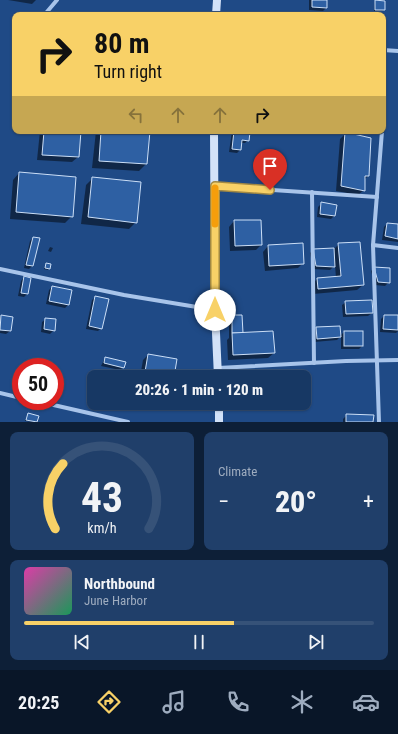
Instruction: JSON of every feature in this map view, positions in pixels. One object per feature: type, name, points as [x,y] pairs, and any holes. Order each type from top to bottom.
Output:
[{"type":"main road","points":[[216,12],[217,0]]},
{"type":"main road","points":[[214,134],[215,310],[218,368]]},
{"type":"main road","points":[[219,410],[219,422]]},
{"type":"street","points":[[47,12],[57,0]]},
{"type":"street","points":[[386,50],[398,51]]},
{"type":"street","points":[[379,422],[373,244],[382,134]]},
{"type":"street","points":[[215,186],[377,197]]},
{"type":"street","points":[[312,192],[314,363]]},
{"type":"street","points":[[373,244],[398,248]]},
{"type":"street","points":[[0,269],[124,295],[215,310]]},
{"type":"street","points":[[218,368],[398,360]]},
{"type":"street","points":[[0,393],[12,396]]},
{"type":"street","points":[[64,407],[128,422]]},
{"type":"building","points":[[312,0],[327,0],[327,8],[312,7]]},
{"type":"building","points":[[375,0],[385,1],[385,10],[375,10]]},
{"type":"building","points":[[44,134],[81,134],[79,157],[42,155]]},
{"type":"building","points":[[101,134],[150,134],[147,164],[99,161]]},
{"type":"building","points":[[234,134],[250,134],[249,141],[242,140],[241,150],[232,149]]},
{"type":"building","points":[[345,134],[354,134],[371,138],[369,176],[365,176],[365,191],[341,186]]},
{"type":"building","points":[[19,172],[76,177],[73,217],[16,212]]},
{"type":"building","points":[[92,177],[141,182],[137,223],[88,217]]},
{"type":"building","points":[[321,202],[337,205],[335,216],[320,214]]},
{"type":"building","points":[[234,220],[261,220],[262,245],[235,246]]},
{"type":"building","points":[[387,223],[398,224],[398,239],[385,236]]},
{"type":"building","points":[[33,237],[40,238],[33,266],[26,265]]},
{"type":"building","points":[[360,242],[364,285],[318,289],[317,278],[341,276],[338,243]]},
{"type":"building","points":[[303,243],[304,264],[269,266],[268,245]]},
{"type":"building","points":[[334,248],[335,267],[316,266],[313,249]]},
{"type":"building","points":[[46,263],[51,264],[50,269],[45,268]]},
{"type":"building","points":[[374,267],[390,268],[390,283],[378,282]]},
{"type":"building","points":[[24,276],[31,278],[28,294],[21,293]]},
{"type":"building","points":[[52,286],[72,290],[69,305],[49,301]]},
{"type":"building","points":[[95,296],[109,299],[102,329],[89,326]]},
{"type":"building","points":[[372,300],[373,313],[346,314],[345,301]]},
{"type":"building","points":[[1,315],[13,317],[11,331],[0,330]]},
{"type":"building","points":[[232,315],[242,315],[243,333],[232,333]]},
{"type":"building","points":[[384,315],[398,315],[398,330],[383,329]]},
{"type":"building","points":[[45,318],[56,319],[55,331],[44,329]]},
{"type":"building","points":[[340,326],[341,337],[317,339],[316,327]]},
{"type":"building","points":[[273,331],[275,353],[233,355],[232,333]]},
{"type":"building","points":[[344,331],[363,331],[363,346],[344,346]]},
{"type":"building","points":[[148,354],[177,359],[175,370],[145,370]]},
{"type":"building","points":[[105,357],[126,362],[124,368],[104,363]]},
{"type":"building","points":[[28,413],[39,416],[37,422],[26,420]]},
{"type":"building","points":[[346,414],[374,415],[373,422],[346,422]]},
{"type":"slow traffic","points":[[215,188],[215,224]]},
{"type":"route","points":[[215,310],[215,186],[270,190]]}]
